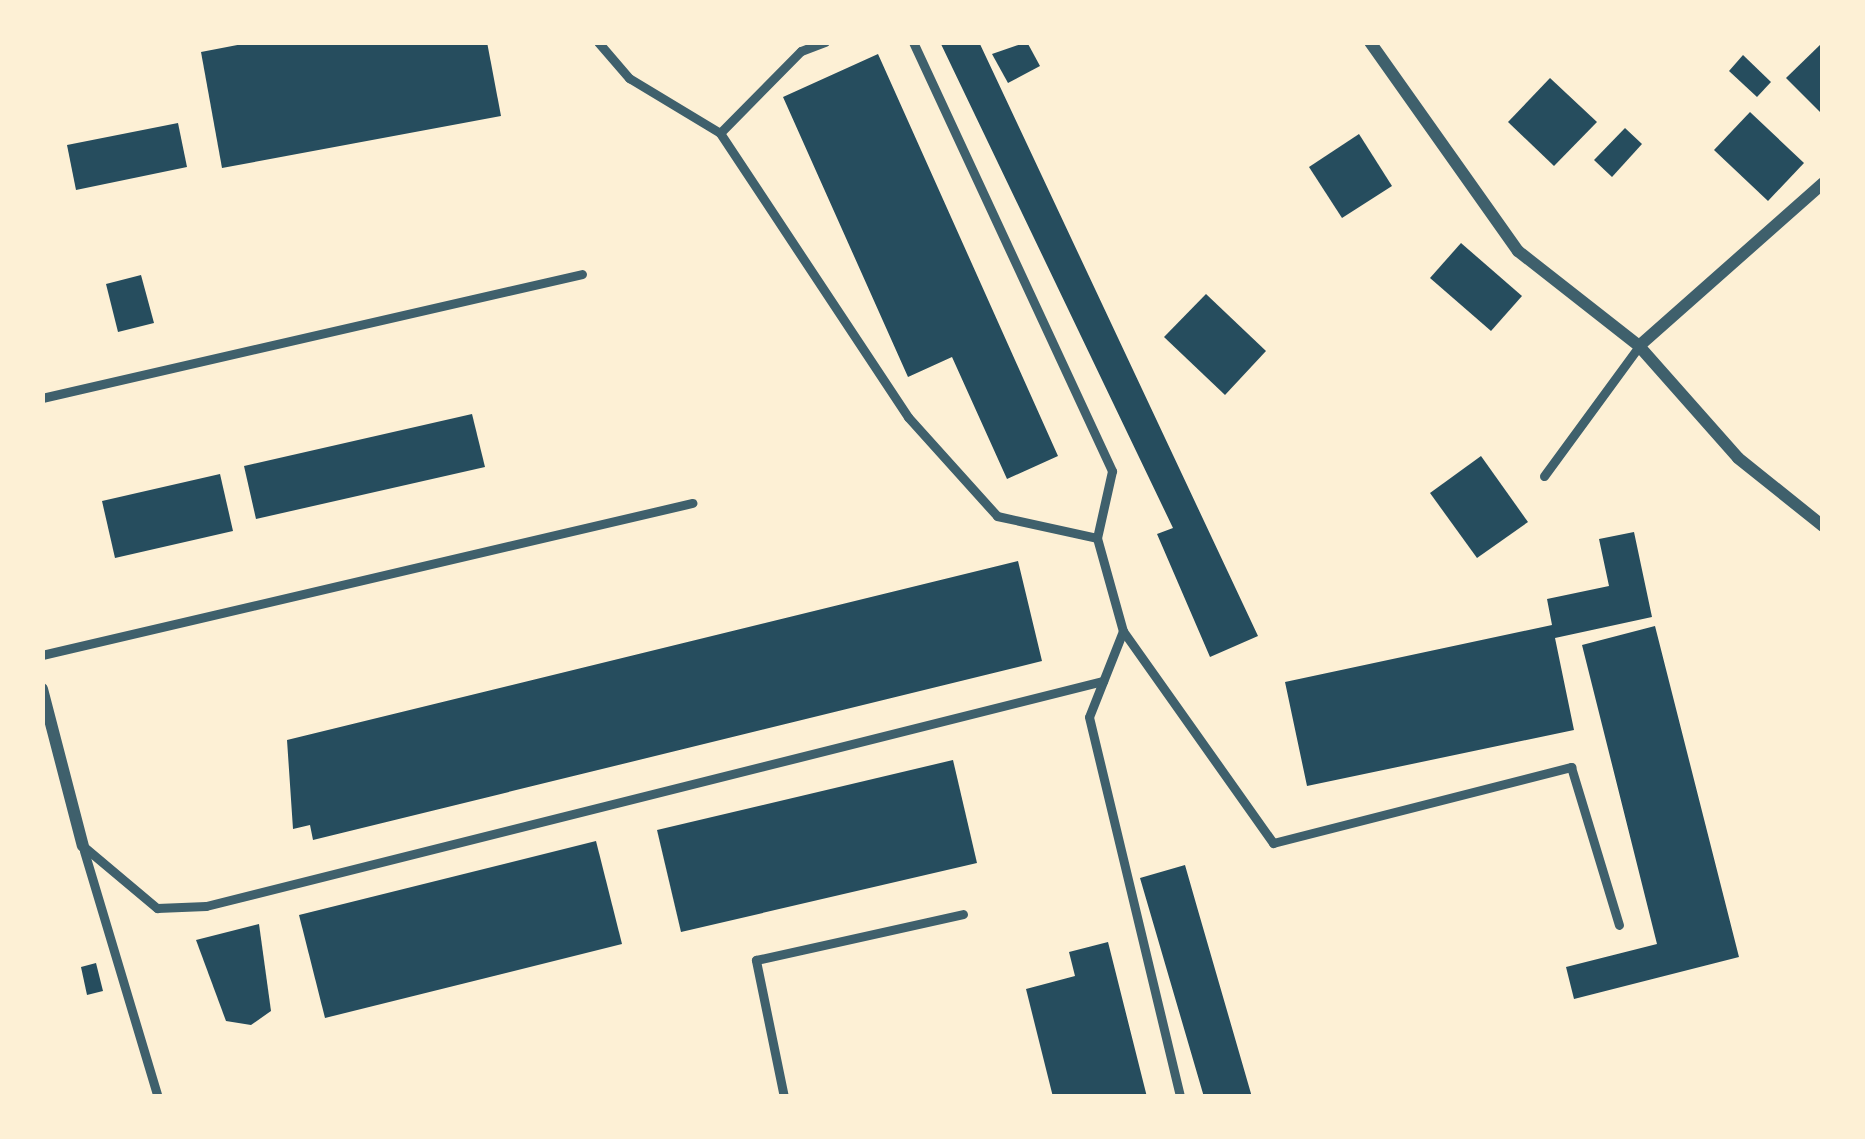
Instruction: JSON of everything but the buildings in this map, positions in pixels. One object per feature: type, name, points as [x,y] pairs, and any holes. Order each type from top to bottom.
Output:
[{"type":"street","points":[[1370,42],[1518,251],[1639,346],[1738,458],[1823,526]]},
{"type":"street","points":[[1639,346],[1823,183]]},
{"type":"street","points":[[42,689],[83,846]]},
{"type":"lane","points":[[598,42],[628,78],[720,134],[908,417],[997,516],[1096,538]]},
{"type":"lane","points":[[720,134],[799,47],[825,42]]},
{"type":"lane","points":[[913,42],[1112,472],[1096,538],[1123,631],[1273,843],[1570,767],[1619,926]]},
{"type":"lane","points":[[42,398],[581,274]]},
{"type":"lane","points":[[1544,476],[1639,346]]},
{"type":"lane","points":[[42,655],[692,503]]},
{"type":"lane","points":[[1123,631],[1089,717],[1180,1097]]},
{"type":"lane","points":[[83,846],[157,908],[206,906],[1103,681]]},
{"type":"lane","points":[[83,846],[158,1097]]},
{"type":"lane","points":[[784,1097],[756,960],[963,914]]}]
